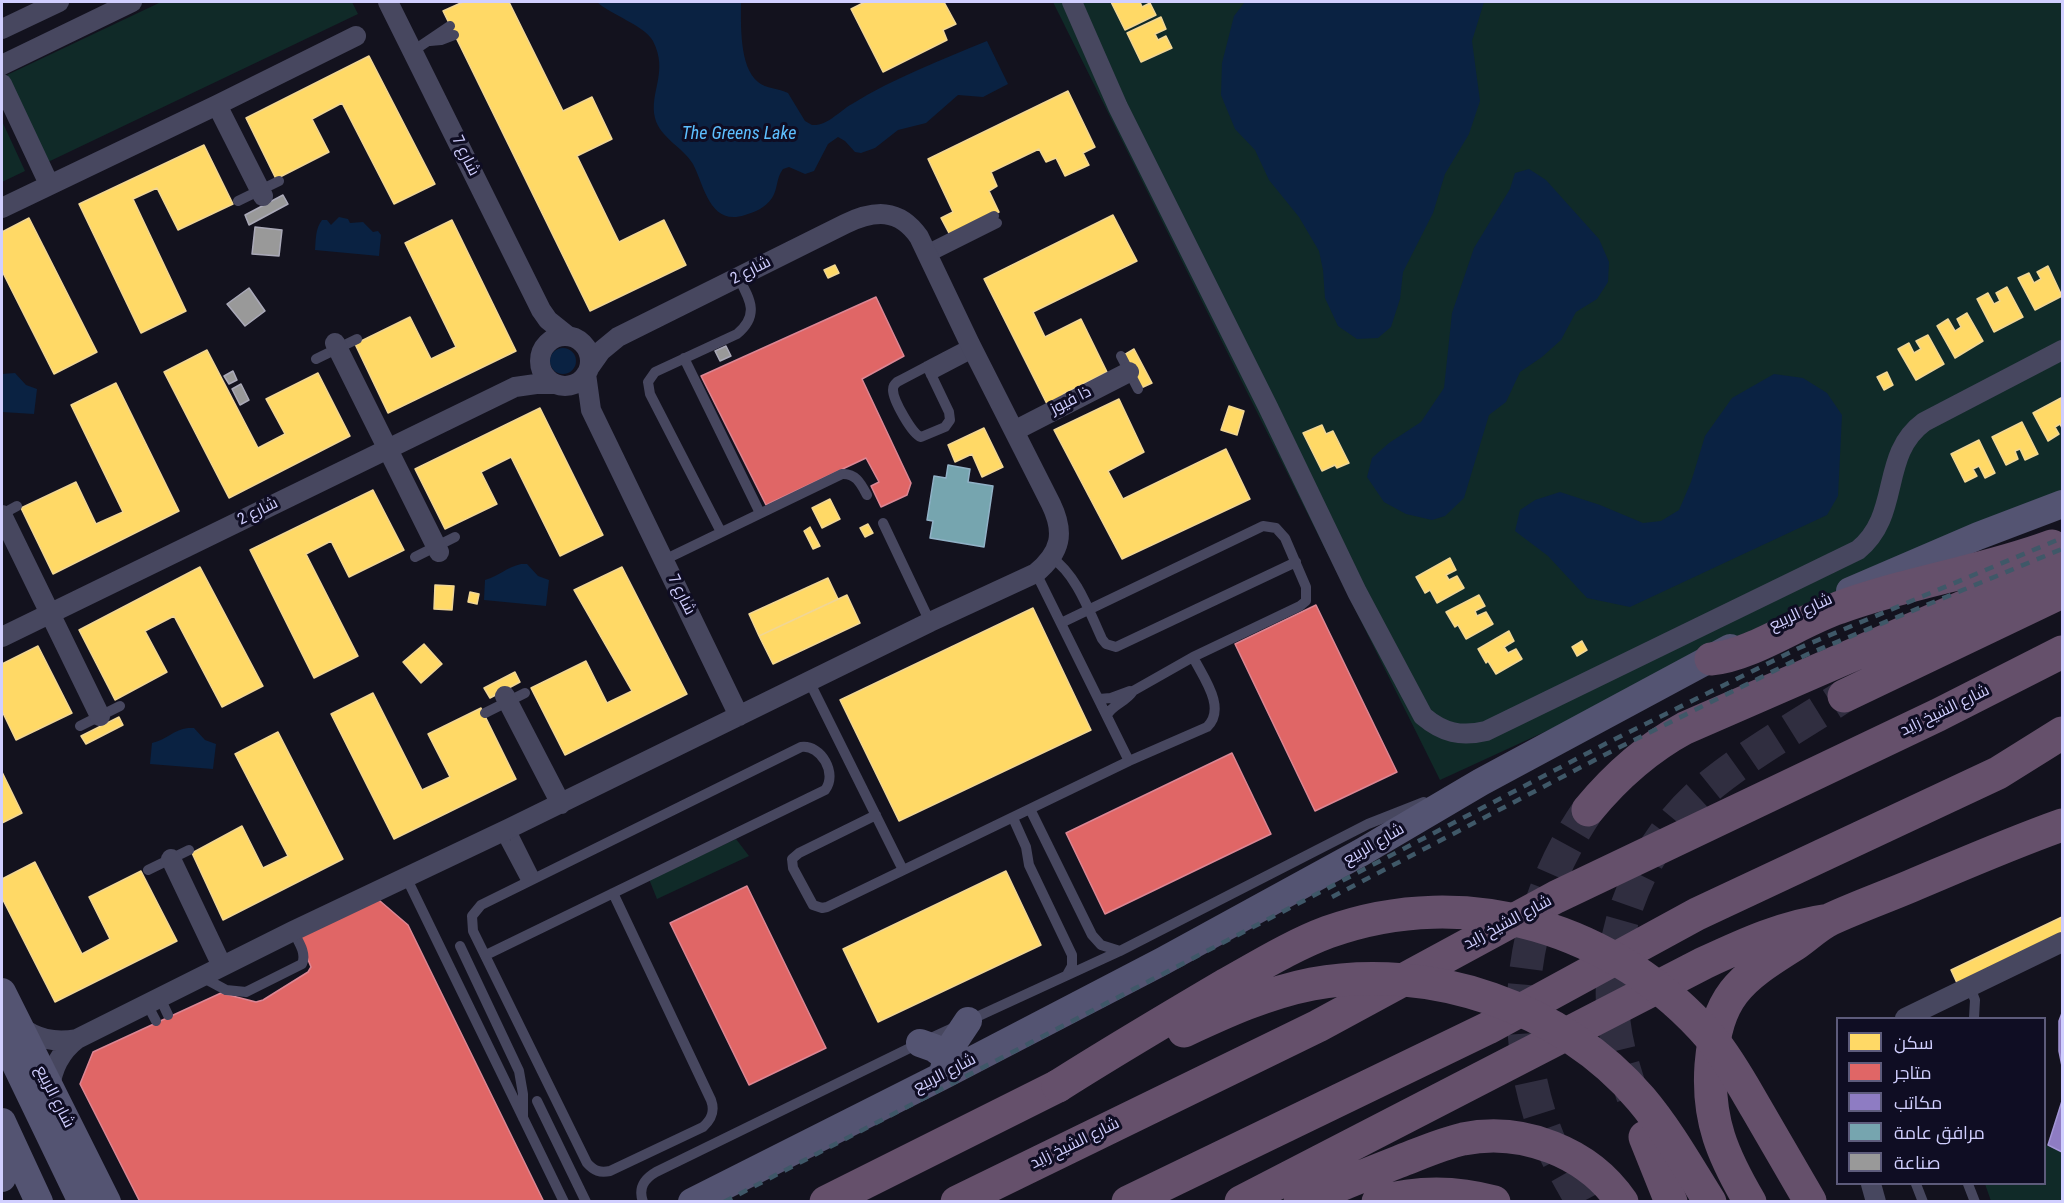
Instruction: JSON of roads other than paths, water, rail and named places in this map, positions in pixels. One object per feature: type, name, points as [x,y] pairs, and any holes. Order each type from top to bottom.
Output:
[{"type":"highway","points":[[1711,659],[1731,656],[1859,600],[1984,568],[2062,543]]},
{"type":"highway","points":[[1588,810],[1604,790],[1635,761],[1662,740],[1685,728],[2062,564]]},
{"type":"highway","points":[[1844,696],[2062,592]]},
{"type":"highway","name":"شارع الشيخ زايد","points":[[957,1202],[1318,1026],[1556,897],[1938,715],[2062,652]]},
{"type":"highway","points":[[1128,1202],[1488,1028],[1697,914],[1998,773],[2062,733]]},
{"type":"highway","points":[[1998,773],[2022,770],[2062,760]]},
{"type":"highway","points":[[1750,1202],[1726,1158],[1719,1140],[1711,1102],[1715,1034],[1726,1005],[1734,992],[1755,969],[1829,920],[2055,827]]},
{"type":"highway","points":[[1058,1086],[1146,1031],[1251,971],[1327,932],[1364,922],[1410,914],[1458,913],[1496,916],[1551,929],[1603,951],[1636,970],[1673,999],[1700,1026],[1730,1063],[1810,1201]]},
{"type":"highway","points":[[1241,1202],[1704,963],[1772,933],[1790,927],[1829,920]]},
{"type":"highway","points":[[826,1202],[1058,1086],[1243,1004],[1277,992],[1313,984],[1385,979],[1456,988],[1491,998],[1525,1012],[1557,1029],[1587,1049],[1640,1098],[1662,1126],[1710,1202]]},
{"type":"highway","points":[[1711,1083],[1725,1126],[1772,1202]]},
{"type":"highway","points":[[1299,1202],[1436,1147],[1463,1139],[1492,1136],[1521,1138],[1574,1158],[1598,1174],[1622,1202]]},
{"type":"highway","points":[[1645,1137],[1671,1202]]},
{"type":"highway","points":[[1378,1202],[1418,1194],[1438,1193],[1458,1194],[1494,1202]]},
{"type":"main road","name":"شارع الربيع","points":[[692,1202],[944,1066],[1163,961],[1362,852],[1481,782],[1742,641],[1851,590],[1978,536],[2062,504]]},
{"type":"main road","name":"شارع الربيع","points":[[2,992],[10,1030],[50,1089],[107,1202]]},
{"type":"main road","points":[[944,1066],[955,1039],[968,1021]]},
{"type":"main road","points":[[10,1030],[82,1202]]},
{"type":"main road","points":[[920,1043],[934,1048],[944,1066]]},
{"type":"main road","points":[[2,1080],[61,1202]]},
{"type":"main road","points":[[2,1178],[9,1160],[7,1133]]},
{"type":"main road","points":[[7,1133],[39,1202]]},
{"type":"street","points":[[2,29],[58,2]]},
{"type":"street","points":[[2,65],[132,2]]},
{"type":"street","name":"شارع 7","points":[[388,2],[422,46],[541,310],[548,320],[572,338]]},
{"type":"street","points":[[1072,2],[1118,107],[1268,407],[1357,592],[1419,710],[1434,725],[1446,731],[1466,734],[1486,731],[1858,550],[1874,535],[1880,524],[1901,449],[1914,429],[2062,350]]},
{"type":"street","points":[[2,208],[356,36]]},
{"type":"street","points":[[2,84],[49,184]]},
{"type":"street","points":[[217,105],[262,193]]},
{"type":"street","name":"شارع 2","points":[[588,371],[601,351],[618,337],[854,219],[875,213],[897,216],[913,228],[927,254]]},
{"type":"street","points":[[10,1030],[26,1031],[46,1039],[67,1041],[158,1009],[202,977],[222,966],[506,831],[930,622],[1036,573],[1057,547],[1059,526],[1051,504],[927,254]]},
{"type":"street","name":"شارع 7","points":[[541,310],[544,331],[541,352]]},
{"type":"street","name":"شارع 2","points":[[572,338],[597,340],[618,337]]},
{"type":"street","points":[[553,338],[572,338],[583,344],[588,351],[588,371],[577,382],[558,385],[547,379],[542,372],[541,352],[553,338]]},
{"type":"street","points":[[336,346],[437,549]]},
{"type":"street","name":"شارع 2","points":[[515,387],[530,372],[541,352]]},
{"type":"street","name":"شارع 7","points":[[588,371],[591,410],[739,716]]},
{"type":"street","name":"ذا فيوز","points":[[1014,430],[1127,374]]},
{"type":"street","name":"شارع 2","points":[[2,637],[515,387],[536,384],[558,385]]},
{"type":"street","name":"شارع 7","points":[[558,385],[591,410]]},
{"type":"street","points":[[8,509],[49,614],[98,714]]},
{"type":"street","points":[[515,695],[561,804]]},
{"type":"street","points":[[181,857],[222,966]]},
{"type":"street","points":[[1907,1017],[2062,942]]},
{"type":"street","points":[[50,1089],[58,1060],[77,1039]]},
{"type":"street","points":[[1871,1185],[1876,1202]]},
{"type":"lane","points":[[422,46],[452,30]]},
{"type":"lane","points":[[240,204],[280,184]]},
{"type":"lane","points":[[927,254],[996,220]]},
{"type":"lane","points":[[721,532],[648,388],[648,382],[655,372],[737,334],[745,328],[752,310],[750,300],[738,277]]},
{"type":"lane","points":[[315,356],[355,336]]},
{"type":"lane","points":[[929,371],[949,412],[950,420],[945,427],[921,437],[911,430],[892,388],[897,382],[929,371],[972,348]]},
{"type":"lane","points":[[684,358],[760,513]]},
{"type":"lane","points":[[664,560],[842,474],[851,474],[855,477],[867,495]]},
{"type":"lane","points":[[2,507],[8,509]]},
{"type":"lane","points":[[883,524],[930,622]]},
{"type":"lane","points":[[1061,623],[1263,526],[1276,528],[1282,532],[1306,587],[1306,601],[1300,606],[1193,657],[1133,691],[1107,699],[1099,699]]},
{"type":"lane","points":[[416,560],[456,540]]},
{"type":"lane","points":[[1051,557],[1067,571],[1102,639],[1106,644],[1116,647],[1296,562]]},
{"type":"lane","points":[[1036,573],[1061,623],[1076,667],[1099,699],[1129,761]]},
{"type":"lane","points":[[876,815],[795,856],[792,860],[793,868],[813,905],[822,908],[1129,761],[1201,730],[1211,723],[1216,706],[1193,657]]},
{"type":"lane","points":[[809,681],[863,777],[876,815],[903,870]]},
{"type":"lane","points":[[1107,715],[1133,691]]},
{"type":"lane","points":[[484,711],[515,695]]},
{"type":"lane","points":[[78,723],[119,703]]},
{"type":"lane","points":[[486,955],[613,893],[820,793],[829,785],[831,774],[817,750],[813,747],[801,747],[481,905],[476,910],[472,923],[486,955],[587,1163],[591,1168],[597,1171],[610,1171],[703,1127],[713,1112],[711,1100],[613,893]]},
{"type":"lane","points":[[643,1202],[641,1189],[644,1182],[656,1172],[920,1043],[1120,951],[1368,824],[1435,797],[1481,782]]},
{"type":"lane","points":[[1030,809],[1092,935],[1101,945],[1120,951]]},
{"type":"lane","points":[[1013,818],[1024,842],[1029,865],[1072,955],[1072,966],[1066,975]]},
{"type":"lane","points":[[506,831],[531,880]]},
{"type":"lane","points":[[1024,842],[1042,834]]},
{"type":"lane","points":[[150,872],[181,857]]},
{"type":"lane","points":[[406,878],[564,1202]]},
{"type":"lane","points":[[202,977],[233,992],[252,990],[302,964],[304,958],[302,949],[293,931]]},
{"type":"lane","points":[[460,946],[519,1071],[523,1094],[522,1118]]},
{"type":"lane","points":[[1970,987],[1975,1000],[1974,1017]]},
{"type":"lane","points":[[537,1101],[586,1202]]},
{"type":"lane","points":[[1916,1185],[1923,1202]]},
{"type":"lane","points":[[1968,1185],[1975,1202]]},
{"type":"water","name":"The Greens Lake","points":[[597,2],[741,2],[742,44],[747,66],[752,75],[761,84],[788,93],[805,121],[812,125],[828,121],[852,104],[901,78],[987,41],[1008,84],[983,97],[958,95],[926,123],[898,130],[875,148],[861,153],[855,152],[838,137],[828,144],[814,171],[805,174],[789,167],[783,169],[774,195],[766,204],[745,215],[733,217],[716,210],[705,193],[689,158],[658,125],[655,118],[654,99],[659,62],[653,41],[649,35],[635,25]]},
{"type":"water","points":[[1245,2],[1484,2],[1472,41],[1480,101],[1469,134],[1445,174],[1433,213],[1403,272],[1400,299],[1391,327],[1378,338],[1357,339],[1338,326],[1325,298],[1319,251],[1299,217],[1269,180],[1255,150],[1235,129],[1221,95],[1222,63],[1234,16]]},
{"type":"water","points":[[1529,169],[1546,180],[1599,239],[1609,262],[1608,282],[1597,299],[1576,312],[1561,340],[1520,372],[1506,402],[1489,415],[1464,498],[1445,516],[1432,520],[1406,514],[1384,502],[1367,477],[1372,458],[1389,443],[1421,422],[1444,388],[1452,313],[1474,248],[1510,189],[1515,173]]},
{"type":"water","points":[[339,217],[348,219],[350,223],[363,222],[373,232],[378,231],[381,235],[379,256],[315,250],[317,231],[322,220],[327,220],[331,225]]},
{"type":"water","points":[[563,348],[572,352],[576,361],[572,370],[563,374],[554,370],[550,361],[554,352]]},
{"type":"water","points":[[15,373],[26,385],[37,389],[34,414],[2,412],[2,374]]},
{"type":"water","points":[[1774,374],[1803,378],[1827,393],[1842,415],[1838,496],[1827,515],[1630,607],[1587,598],[1548,556],[1515,531],[1520,510],[1535,500],[1560,492],[1600,505],[1643,523],[1661,521],[1679,510],[1691,482],[1705,436],[1732,398]]},
{"type":"water","points":[[521,564],[527,564],[538,576],[549,580],[546,606],[484,600],[485,580]]},
{"type":"water","points":[[188,728],[194,728],[205,740],[216,744],[213,769],[150,764],[152,743]]},
{"type":"tunnel","points":[[1633,1097],[1617,1041],[1612,989],[1615,956],[1622,923],[1647,861],[1666,832],[1687,807],[1712,784],[1760,749],[1844,696]]},
{"type":"tunnel","points":[[1582,1202],[1546,1133],[1533,1091],[1526,1049],[1523,1007],[1526,966],[1535,925],[1548,886],[1566,847],[1588,810]]},
{"type":"railway","points":[[724,1202],[1609,742],[1799,648],[2062,538]]},
{"type":"railway","points":[[1332,897],[1614,750],[1808,654],[2062,549]]}]
